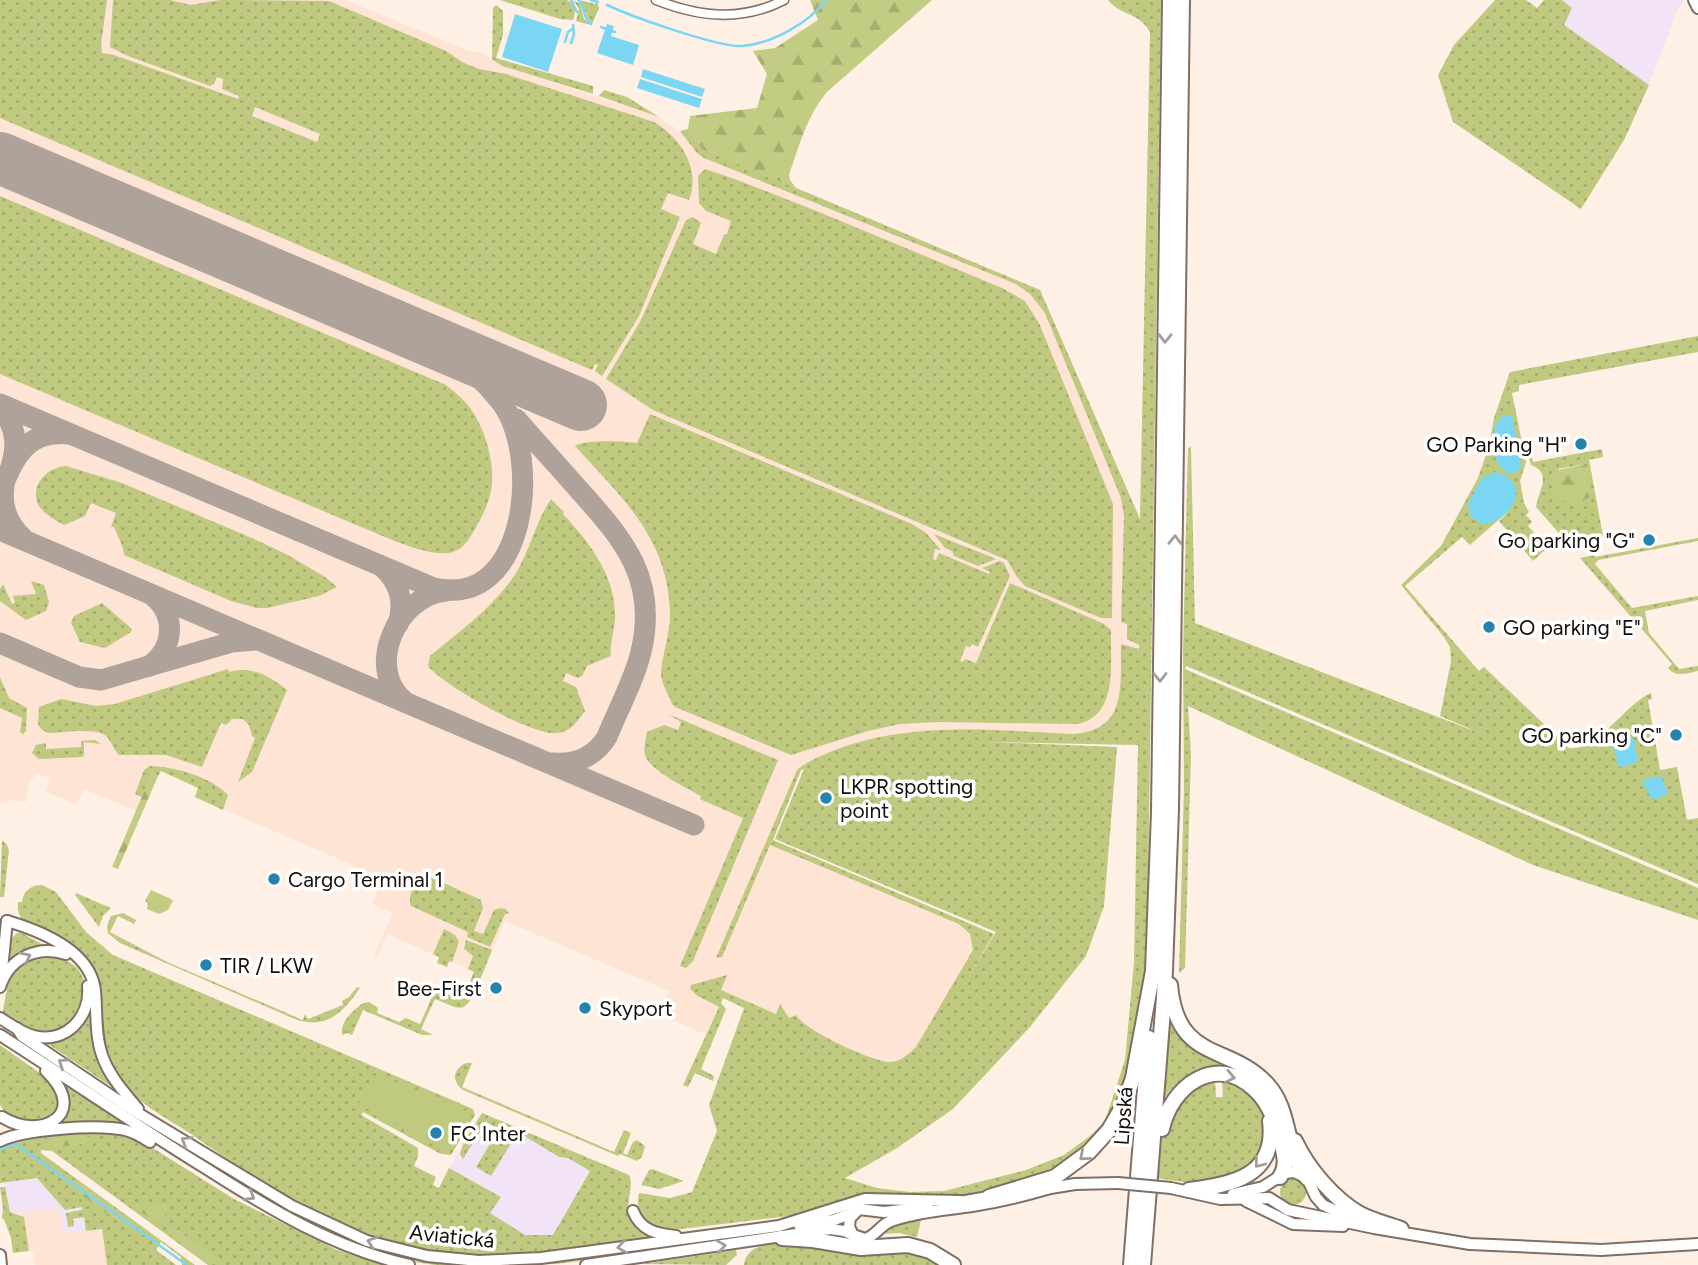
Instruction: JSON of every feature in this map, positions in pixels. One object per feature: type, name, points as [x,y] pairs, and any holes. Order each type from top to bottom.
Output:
[{"type":"highway","points":[[989,1197],[1055,1177],[1089,1152],[1109,1130],[1124,1104],[1133,1078],[1153,971],[1159,812],[1170,0]]},
{"type":"highway","points":[[1182,0],[1172,767],[1167,945],[1171,993],[1185,1031],[1203,1048],[1260,1077],[1275,1095],[1307,1162],[1343,1201],[1366,1217],[1401,1229]]},
{"type":"highway","name":"Lipská","points":[[1143,1265],[1167,945]]},
{"type":"highway","name":"Lipská","points":[[1131,1265],[1153,971]]},
{"type":"highway","points":[[1151,1175],[1166,1114],[1177,1096],[1190,1083],[1207,1076],[1231,1076],[1250,1084],[1264,1100],[1273,1117],[1285,1165],[1278,1179]]},
{"type":"highway","points":[[1189,1190],[1234,1182],[1252,1172],[1261,1163],[1269,1148],[1271,1130],[1264,1100]]},
{"type":"highway","points":[[1286,1122],[1295,1162],[1309,1183]]},
{"type":"highway","points":[[781,1232],[861,1248],[915,1246],[930,1251],[953,1265]]},
{"type":"highway","points":[[861,1238],[897,1237],[915,1240],[934,1247],[960,1265]]},
{"type":"main road","points":[[1694,0],[1698,8]]},
{"type":"main road","points":[[8,921],[66,954],[82,968],[87,981],[88,1002],[79,1021],[69,1030],[49,1037],[35,1037],[17,1028]]},
{"type":"main road","points":[[0,986],[8,921]]},
{"type":"main road","points":[[8,921],[22,925],[69,949],[88,968],[94,985],[102,1056],[114,1080],[141,1113]]},
{"type":"main road","points":[[0,986],[8,971],[28,954],[47,950],[66,954]]},
{"type":"main road","name":"Aviatická","points":[[0,1017],[17,1028],[22,1036],[131,1109],[265,1191],[320,1221],[367,1241],[407,1252],[468,1260],[520,1260],[689,1238],[781,1232],[791,1234],[830,1229],[861,1238]]},
{"type":"main road","name":"Aviatická","points":[[0,1035],[278,1213],[361,1252],[409,1265]]},
{"type":"main road","points":[[1,1116],[18,1125],[48,1124],[59,1118],[63,1110],[60,1085],[27,1052]]},
{"type":"main road","points":[[0,1141],[5,1130],[1,1116]]},
{"type":"main road","points":[[0,1141],[24,1134],[94,1128],[121,1129],[145,1138],[186,1165],[222,1179]]},
{"type":"main road","points":[[781,1232],[834,1220],[863,1208],[884,1212],[1075,1184],[1118,1183],[1236,1194],[1264,1187],[1294,1172],[1309,1183],[1320,1202],[1338,1212],[1401,1229],[1494,1245]]},
{"type":"main road","points":[[1277,1202],[1273,1190],[1278,1179]]},
{"type":"main road","points":[[1288,1210],[1297,1210],[1310,1200],[1309,1183]]},
{"type":"main road","points":[[1171,1188],[1206,1197],[1265,1198],[1288,1210],[1470,1244],[1601,1250],[1698,1244]]},
{"type":"main road","points":[[856,1211],[849,1222],[851,1231],[861,1238],[874,1236],[893,1220],[932,1211],[996,1202],[1047,1189]]},
{"type":"main road","name":"Aviatická","points":[[586,1265],[781,1232],[865,1199],[960,1201]]},
{"type":"main road","points":[[1240,1199],[1298,1225],[1374,1228]]},
{"type":"main road","points":[[871,1210],[878,1216],[878,1231]]},
{"type":"main road","points":[[633,1211],[639,1222],[651,1232],[689,1238]]},
{"type":"main road","points":[[0,1255],[1,1265]]},
{"type":"street","points":[[656,0],[687,11],[717,16],[750,13],[784,0]]},
{"type":"shaded area","points":[[0,0],[346,0],[472,52],[483,53],[502,66],[659,117],[680,131],[688,129],[703,149],[1040,290],[1140,521],[1139,745],[890,740],[801,770],[773,840],[994,934],[902,1081],[724,998],[705,1034],[659,1014],[669,991],[505,921],[477,987],[468,986],[474,971],[450,961],[447,967],[437,963],[439,957],[387,934],[377,958],[374,956],[392,913],[372,904],[383,878],[197,798],[202,787],[162,769],[153,769],[136,811],[84,789],[77,805],[45,791],[51,777],[36,774],[29,784],[26,802],[7,800],[7,803],[0,803]]},
{"type":"shaded area","points":[[1562,0],[1684,0],[1677,11],[1649,85],[1564,25],[1572,8]]},
{"type":"shaded area","points":[[482,1113],[595,1161],[553,1235],[525,1235],[490,1213],[500,1196],[449,1168]]},
{"type":"shaded area","points":[[37,1178],[65,1210],[82,1207],[83,1210],[73,1219],[84,1217],[86,1231],[67,1233],[56,1208],[10,1212],[4,1182]]},
{"type":"shaded area","points":[[56,1208],[67,1233],[102,1228],[107,1265],[35,1265],[33,1251],[29,1251],[24,1217],[18,1213]]},
{"type":"green space","points":[[0,0],[107,0],[102,53],[238,99],[239,96],[222,89],[223,79],[217,77],[210,86],[110,47],[113,0],[170,0],[191,5],[220,0],[329,1],[446,51],[479,69],[506,74],[654,122],[673,137],[686,155],[692,188],[689,200],[668,193],[661,209],[680,217],[639,316],[602,376],[595,371],[598,365],[595,364],[592,370],[0,118]],"holes":[[[255,107],[320,134],[317,142],[252,116]]]},
{"type":"green space","points":[[500,0],[567,0],[574,6],[575,14],[573,20],[560,19]]},
{"type":"green space","points":[[573,0],[580,4],[584,19],[591,25],[576,21],[579,9]]},
{"type":"green space","points":[[580,0],[595,4],[597,1],[599,8],[591,25]]},
{"type":"green space","points":[[810,0],[932,0],[820,101],[804,132],[789,175],[796,188],[702,149],[688,129],[690,116],[757,108],[767,74],[753,51],[775,48],[818,20]]},
{"type":"green space","points":[[1108,0],[1161,0],[1147,958],[1144,1002],[1127,1088],[1098,1137],[1054,1171],[1003,1187],[956,1197],[909,1197],[806,1214],[664,1231],[643,1217],[638,1207],[639,1193],[670,1198],[692,1192],[717,1131],[709,1105],[744,1008],[723,998],[721,1003],[726,1009],[701,1069],[714,1076],[713,1081],[695,1073],[688,1087],[683,1085],[719,1007],[696,995],[690,988],[691,985],[727,975],[721,990],[776,1014],[780,1004],[789,1018],[796,1015],[811,1028],[838,1043],[867,1056],[892,1062],[903,1058],[916,1047],[973,950],[970,934],[959,924],[770,845],[722,957],[716,958],[797,770],[835,750],[864,741],[922,731],[1072,734],[1090,731],[1103,725],[1117,704],[1121,644],[1139,649],[1139,645],[1127,639],[1127,624],[1121,622],[1124,516],[1121,498],[1045,313],[1030,294],[1016,284],[704,158],[680,131],[688,129],[703,149],[1040,290],[1140,519],[1150,32],[1135,17]],"holes":[[[987,742],[1138,745],[1134,962],[1125,1060],[1105,1121],[1064,1155],[1026,1170],[944,1191],[910,1192],[877,1188],[845,1178],[897,1148],[953,1109],[1030,1027],[1086,956],[1104,906],[1117,747]],[[804,769],[775,839],[996,932],[966,981],[994,934],[773,840],[801,770]]]},
{"type":"green space","points":[[1495,0],[1526,0],[1537,8],[1544,0],[1562,0],[1572,8],[1564,25],[1649,85],[1624,140],[1581,209],[1453,122],[1438,75],[1454,45]]},
{"type":"green space","points":[[496,5],[503,11],[503,35],[496,58],[593,86],[593,94],[502,66],[492,59],[493,8]]},
{"type":"green space","points":[[604,90],[627,97],[659,117],[599,96]]},
{"type":"green space","points":[[705,169],[819,212],[1002,288],[1025,301],[1039,323],[1113,504],[1112,618],[1101,618],[1025,586],[1007,560],[653,410],[606,379],[641,320],[686,220],[693,217],[701,223],[693,244],[716,254],[724,235],[727,234],[731,221],[706,211],[699,203],[698,176]]},
{"type":"green space","points":[[0,196],[446,385],[466,403],[478,420],[491,463],[492,483],[488,501],[468,541],[458,550],[449,553],[428,551],[404,544],[0,374]]},
{"type":"green space","points":[[1698,336],[1698,352],[1519,385],[1519,391],[1512,393],[1526,462],[1520,481],[1524,503],[1529,512],[1526,515],[1532,522],[1528,526],[1547,548],[1533,561],[1499,521],[1512,508],[1470,545],[1462,537],[1405,586],[1479,671],[1484,667],[1569,748],[1590,743],[1641,698],[1651,693],[1652,699],[1648,700],[1660,770],[1677,767],[1687,820],[1698,818],[1698,884],[1186,666],[1185,669],[1698,888],[1698,920],[1533,865],[1188,706],[1191,754],[1185,968],[1179,973],[1188,448],[1191,447],[1195,623],[1482,734],[1440,716],[1451,661],[1450,647],[1401,585],[1441,546],[1478,478],[1510,372]]},
{"type":"green space","points":[[650,414],[912,524],[926,533],[941,550],[935,549],[933,559],[936,560],[939,553],[989,574],[990,572],[982,568],[1000,561],[1004,563],[1010,576],[978,647],[972,644],[970,647],[966,646],[960,661],[965,659],[976,663],[1010,583],[1104,624],[1111,630],[1111,671],[1110,686],[1100,710],[1091,719],[1078,724],[900,724],[791,755],[675,707],[661,674],[670,615],[668,588],[662,564],[652,542],[626,503],[574,447],[594,442],[637,443]]},
{"type":"green space","points":[[1602,449],[1603,457],[1589,460],[1603,536],[1570,542],[1565,540],[1536,507],[1543,478],[1538,468],[1531,465],[1529,458],[1532,457],[1533,462]],"holes":[[[1585,466],[1590,473],[1590,497],[1558,469]]]},
{"type":"green space","points":[[1581,465],[1590,473],[1590,497],[1574,503],[1560,499],[1552,488],[1554,471]]},
{"type":"green space","points":[[66,466],[122,483],[252,538],[286,554],[337,587],[319,596],[257,608],[231,601],[124,555],[114,527],[111,527],[116,513],[91,503],[85,516],[64,525],[40,508],[36,497],[38,484],[47,473]]},
{"type":"green space","points":[[551,499],[564,512],[598,559],[610,585],[615,613],[611,656],[587,666],[578,678],[566,673],[563,681],[576,687],[585,711],[570,728],[556,733],[544,732],[489,708],[451,685],[428,666],[430,656],[476,618],[508,585],[521,564]]},
{"type":"green space","points":[[934,534],[996,559],[978,566],[954,556]]},
{"type":"green space","points":[[1698,538],[1698,541],[1598,560],[1595,564],[1632,608],[1698,596],[1698,600],[1645,611],[1649,633],[1679,669],[1698,666],[1698,671],[1678,674],[1668,668],[1672,664],[1580,558]]},
{"type":"green space","points":[[31,581],[44,585],[49,602],[46,611],[26,620],[0,601],[0,589],[3,584],[12,604],[15,602],[13,596],[36,594]]},
{"type":"green space","points":[[102,603],[132,629],[105,648],[80,642],[71,623],[74,616]]},
{"type":"green space","points":[[228,669],[229,672],[245,670],[260,673],[287,690],[252,772],[238,782],[255,738],[243,719],[232,719],[226,725],[221,723],[202,767],[166,755],[119,755],[102,733],[49,733],[42,730],[38,724],[39,707],[61,699],[96,706],[115,704]]},
{"type":"green space","points":[[0,677],[9,698],[27,708],[26,731],[23,734],[20,732],[22,718],[0,708]]},
{"type":"green space","points":[[668,714],[778,760],[693,961],[686,968],[680,966],[743,818],[700,799],[701,796],[669,778],[648,761],[644,750],[647,732],[664,725],[678,730],[681,722]]},
{"type":"green space","points":[[95,740],[101,744],[84,742],[82,757],[39,759],[32,753],[36,745],[46,743],[46,749],[81,747],[81,741]]},
{"type":"green space","points":[[150,766],[182,771],[212,783],[228,795],[223,810],[195,797],[198,788],[161,771],[158,776],[152,773],[142,797],[135,794],[144,770]]},
{"type":"green space","points":[[152,773],[158,776],[118,869],[112,867]]},
{"type":"green space","points":[[2,840],[9,850],[4,897],[0,897]]},
{"type":"green space","points":[[424,874],[481,900],[483,908],[474,931],[483,934],[494,910],[506,909],[509,913],[505,914],[490,947],[467,937],[468,932],[411,906],[413,889]]},
{"type":"green space","points":[[42,885],[56,892],[86,932],[113,955],[473,1109],[475,1115],[451,1155],[441,1154],[363,1112],[361,1115],[418,1148],[414,1166],[436,1177],[433,1185],[439,1188],[449,1168],[501,1197],[490,1213],[525,1235],[553,1235],[590,1171],[568,1158],[559,1157],[518,1132],[491,1176],[476,1167],[499,1129],[486,1122],[463,1159],[460,1154],[464,1141],[482,1113],[629,1175],[631,1214],[655,1238],[530,1254],[454,1254],[417,1249],[382,1240],[315,1212],[283,1194],[153,1110],[127,1088],[113,1067],[103,1041],[94,972],[25,923],[20,916],[18,902],[22,902],[28,889]]},
{"type":"green space","points":[[151,890],[173,901],[168,910],[159,914],[147,909],[148,903],[145,901]]},
{"type":"green space","points":[[76,893],[111,908],[103,916],[99,927],[75,895]]},
{"type":"green space","points":[[123,913],[136,920],[134,924],[118,916],[110,932],[167,962],[303,1020],[305,1014],[308,1019],[343,1005],[342,1001],[357,987],[360,988],[334,1016],[318,1022],[297,1020],[120,943],[108,933],[107,926],[111,916]]},
{"type":"green space","points":[[444,929],[455,935],[459,942],[452,962],[449,961],[447,967],[437,963],[439,957],[433,954]]},
{"type":"green space","points":[[17,933],[22,933],[47,947],[10,962],[12,938]]},
{"type":"green space","points":[[466,940],[492,950],[477,987],[468,986],[474,972],[468,969],[473,956],[464,949]]},
{"type":"green space","points":[[54,956],[77,968],[83,979],[83,1003],[78,1014],[60,1029],[36,1031],[3,1012],[10,978],[14,970],[28,961]]},
{"type":"green space","points":[[468,988],[476,988],[464,1007],[455,1007],[435,999],[421,1029],[433,1035],[422,1035],[363,1010],[352,1035],[342,1035],[345,1021],[363,1003],[369,1002],[378,1008],[377,1013],[399,1022],[406,1018],[420,1024],[432,997],[438,991],[463,999]]},
{"type":"green space","points":[[91,1008],[115,1089],[45,1042],[78,1029]]},
{"type":"green space","points":[[1173,1019],[1242,1071],[1200,1071],[1185,1078],[1163,1098],[1169,1020]]},
{"type":"green space","points":[[15,1035],[184,1147],[270,1200],[320,1228],[382,1251],[431,1261],[658,1247],[832,1223],[842,1222],[843,1226],[557,1264],[435,1265],[408,1261],[379,1253],[296,1219],[159,1134]]},
{"type":"green space","points":[[0,1045],[56,1085],[59,1108],[48,1120],[26,1122],[9,1117],[0,1105]]},
{"type":"green space","points":[[472,1063],[462,1087],[614,1152],[624,1130],[631,1133],[623,1153],[627,1155],[633,1142],[637,1140],[645,1146],[642,1157],[637,1161],[620,1154],[618,1156],[463,1090],[459,1087],[455,1075],[458,1068]]},
{"type":"green space","name":"FC Inter","points":[[376,1074],[472,1113],[448,1153],[359,1104]]},
{"type":"green space","points":[[1215,1081],[1216,1097],[1223,1097],[1222,1081],[1238,1088],[1251,1098],[1260,1110],[1265,1123],[1261,1150],[1252,1163],[1238,1175],[1220,1182],[1199,1183],[1157,1178],[1162,1137],[1173,1105],[1206,1082]]},
{"type":"green space","points":[[66,1083],[129,1125],[55,1126],[66,1112]]},
{"type":"green space","points":[[117,1133],[140,1140],[234,1199],[337,1250],[384,1265],[208,1265],[52,1151],[41,1150],[41,1153],[195,1265],[182,1265],[181,1257],[161,1242],[156,1250],[176,1265],[107,1265],[102,1229],[86,1231],[84,1217],[73,1219],[74,1226],[68,1227],[66,1213],[82,1210],[82,1207],[65,1210],[37,1178],[0,1183],[0,1148],[7,1143],[38,1135]]},
{"type":"green space","points":[[84,1134],[90,1139],[86,1144],[55,1147],[48,1143],[51,1137]]},
{"type":"green space","points":[[652,1169],[684,1181],[659,1189],[641,1185]]},
{"type":"green space","points":[[1293,1179],[1302,1183],[1306,1192],[1302,1201],[1293,1205],[1284,1201],[1280,1192],[1284,1183]]},
{"type":"green space","points":[[72,1180],[133,1222],[134,1227],[127,1228],[71,1187]]},
{"type":"green space","points":[[0,1187],[5,1187],[10,1212],[24,1217],[29,1251],[13,1253],[11,1238],[2,1219]]},
{"type":"green space","points":[[162,1201],[166,1204],[166,1213],[156,1223],[135,1207],[138,1203],[149,1207]]},
{"type":"green space","points":[[922,1216],[917,1237],[881,1232],[888,1226]]},
{"type":"green space","points":[[173,1227],[214,1256],[216,1264],[210,1264],[172,1237],[169,1231]]},
{"type":"green space","points":[[800,1242],[913,1250],[946,1265],[744,1265],[746,1257],[758,1247]]},
{"type":"green space","points":[[736,1250],[737,1255],[726,1265],[641,1264]]},
{"type":"water","points":[[515,14],[562,29],[548,72],[502,57]]},
{"type":"water","points":[[607,24],[614,26],[611,36],[639,45],[633,65],[597,53]]},
{"type":"water","points":[[643,69],[705,89],[702,97],[641,77]]},
{"type":"water","points":[[640,79],[702,99],[699,108],[637,88]]},
{"type":"water","points":[[1512,415],[1521,465],[1518,471],[1509,474],[1498,464],[1493,440],[1501,417]]},
{"type":"water","points":[[1495,472],[1508,478],[1514,485],[1514,503],[1500,518],[1482,524],[1470,516],[1468,504],[1482,478]]},
{"type":"water","points":[[1631,737],[1634,739],[1638,762],[1618,766],[1613,743]]},
{"type":"water","points":[[1661,776],[1668,794],[1652,800],[1643,783],[1645,779]]},
{"type":"waterway","points":[[571,0],[577,12]]},
{"type":"waterway","points":[[578,0],[591,24]]},
{"type":"waterway","points":[[591,0],[598,2]]},
{"type":"waterway","points":[[607,5],[696,37],[742,46],[765,41],[788,31],[810,17],[826,0]]},
{"type":"waterway","points":[[571,43],[573,25]]},
{"type":"waterway","points":[[601,27],[615,32]]},
{"type":"waterway","points":[[565,42],[572,29]]},
{"type":"waterway","points":[[0,1149],[17,1145],[154,1241]]},
{"type":"waterway","points":[[156,1243],[187,1265]]},
{"type":"taxiway","points":[[0,404],[431,587],[463,589],[488,577],[506,555],[517,526],[522,492],[521,458],[514,427],[501,402],[459,360],[428,342],[374,318]]},
{"type":"taxiway","points":[[0,408],[14,434],[12,463]]},
{"type":"taxiway","points":[[516,419],[596,509],[624,545],[634,563],[645,604],[645,626],[638,663],[607,737],[597,749],[584,758],[553,763]]},
{"type":"taxiway","points":[[1,490],[24,448],[43,436],[69,434]]},
{"type":"taxiway","points":[[0,487],[5,479],[5,511],[23,538]]},
{"type":"taxiway","points":[[0,530],[694,825]]},
{"type":"taxiway","points":[[381,566],[392,578],[399,592],[401,608],[398,624]]},
{"type":"taxiway","points":[[404,701],[392,687],[387,670],[387,652],[392,635],[401,619],[414,605],[429,595],[446,591]]},
{"type":"taxiway","points":[[149,666],[164,651],[169,632],[166,613],[153,596]]},
{"type":"taxiway","points":[[0,643],[79,677],[101,680],[232,642],[255,640]]},
{"type":"runway","points":[[0,158],[581,405]]},
{"type":"place","name":"GO Parking \"H\"","points":[[1581,444]]},
{"type":"place","name":"Go parking \"G\"","points":[[1649,540]]},
{"type":"place","name":"GO parking \"E\"","points":[[1489,627]]},
{"type":"place","name":"GO parking \"C\"","points":[[1676,735]]},
{"type":"place","name":"LKPR spotting point","points":[[826,798]]},
{"type":"place","name":"Cargo Terminal 1","points":[[274,879]]},
{"type":"place","name":"TIR / LKW","points":[[206,965]]},
{"type":"place","name":"Bee-First","points":[[496,988]]},
{"type":"place","name":"Skyport","points":[[585,1008]]},
{"type":"place","name":"FC Inter","points":[[436,1133]]}]
